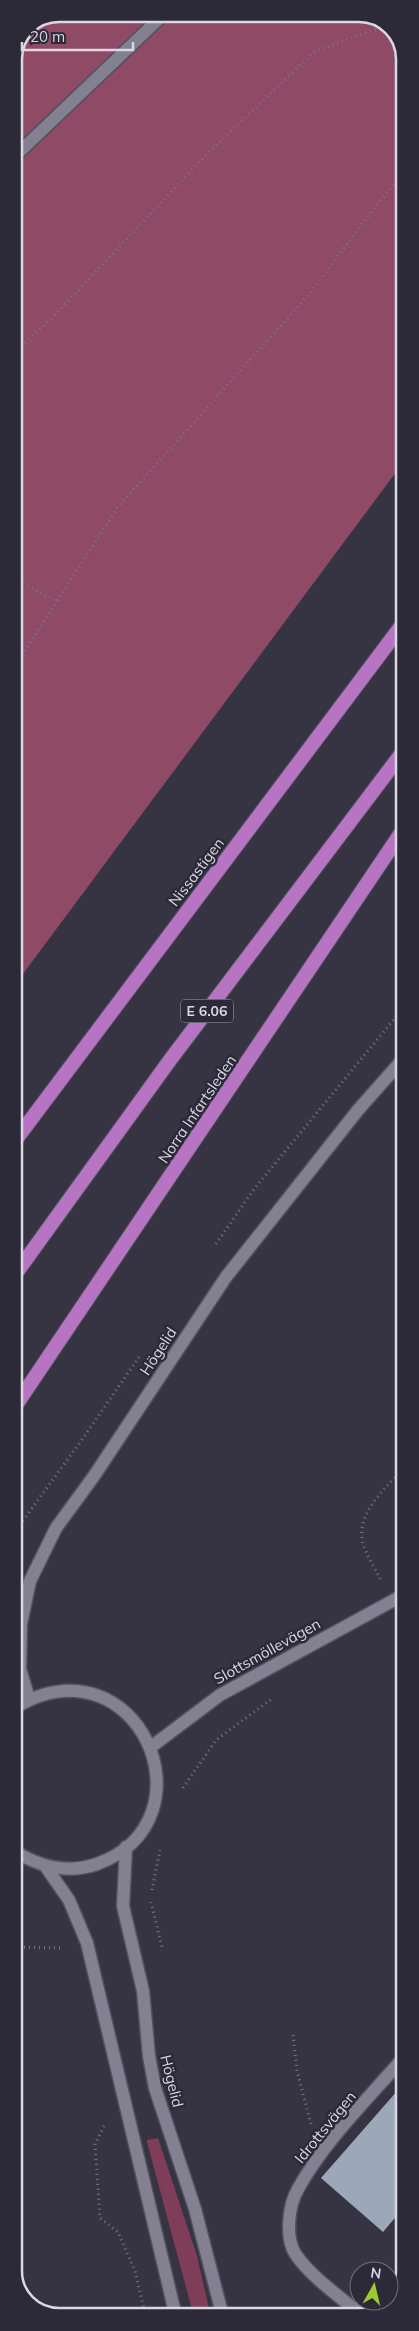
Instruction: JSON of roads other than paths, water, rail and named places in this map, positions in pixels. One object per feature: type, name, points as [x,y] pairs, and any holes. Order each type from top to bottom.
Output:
[{"type":"highway","name":"Nissastigen","points":[[22,1131],[396,633]]},
{"type":"highway","name":"E 6.06","points":[[23,1264],[170,1060],[396,761]]},
{"type":"highway","name":"Norra Infartsleden","points":[[23,1395],[396,840]]},
{"type":"street","points":[[22,149],[155,22]]},
{"type":"street","name":"Högelid","points":[[23,1616],[30,1581],[56,1528],[94,1476],[226,1277],[358,1110],[396,1067]]},
{"type":"street","name":"Slottsmöllevägen","points":[[151,1747],[220,1695],[396,1599]]},
{"type":"street","name":"Högelid","points":[[23,1678],[29,1699]]},
{"type":"street","points":[[23,1703],[49,1693],[70,1691],[90,1694],[110,1701],[127,1713],[141,1729],[151,1747],[156,1768],[157,1790],[151,1812],[141,1831],[126,1847],[109,1859],[89,1866],[67,1869],[46,1867],[23,1857]]},
{"type":"street","name":"Högelid","points":[[126,1847],[123,1906],[143,1991],[149,2056],[155,2088],[195,2209],[221,2308]]},
{"type":"street","points":[[46,1867],[69,1900],[87,1943],[174,2308]]},
{"type":"street","name":"Idrottsvägen","points":[[354,2308],[313,2273],[295,2254],[289,2228],[290,2210],[297,2190],[323,2152],[396,2067]]}]
